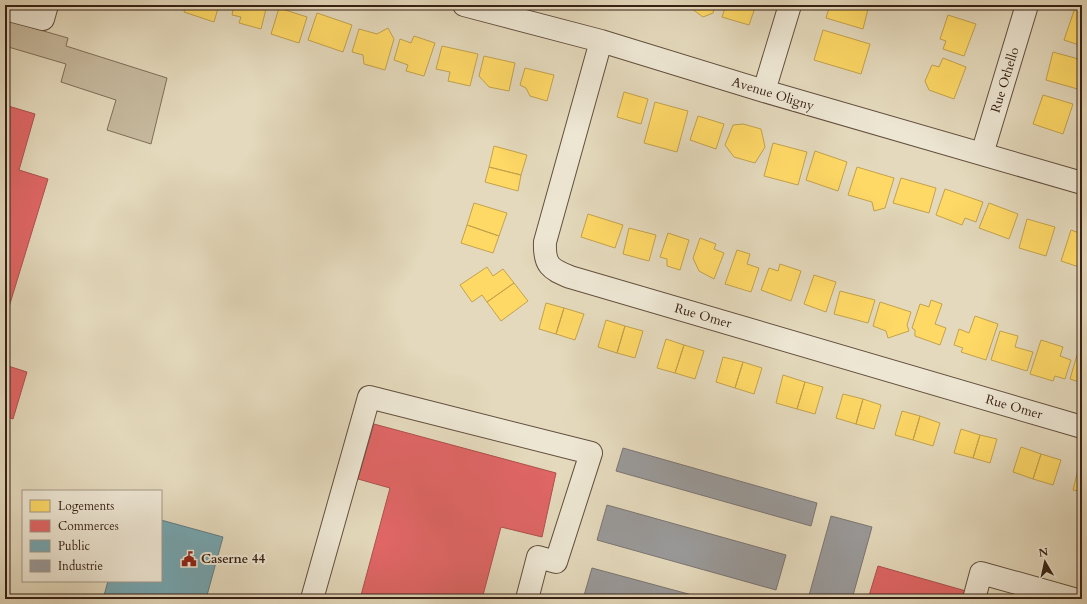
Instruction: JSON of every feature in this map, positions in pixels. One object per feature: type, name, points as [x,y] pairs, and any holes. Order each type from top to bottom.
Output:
[{"type":"street","points":[[5,9],[43,19],[46,5]]},
{"type":"street","name":"Avenue Oligny","points":[[464,5],[601,41],[764,91],[1082,183]]},
{"type":"street","points":[[764,91],[790,5]]},
{"type":"street","name":"Rue Othello","points":[[982,154],[1027,5]]},
{"type":"street","name":"Rue Omer","points":[[601,41],[545,242],[547,264],[555,271],[570,277],[1082,428]]},
{"type":"street","points":[[312,599],[369,397],[591,453],[556,562],[538,557],[528,599]]},
{"type":"street","points":[[974,599],[982,573],[1074,599]]},
{"type":"shaded area","points":[[5,20],[68,38],[66,46],[167,78],[151,144],[107,130],[116,100],[61,82],[66,64],[5,46]]},
{"type":"building: Logements","points":[[186,5],[219,5],[214,22],[184,12]]},
{"type":"building: Logements","points":[[234,5],[267,5],[261,29],[239,23],[241,17],[232,15]]},
{"type":"building: Logements","points":[[687,5],[715,5],[713,13],[703,17]]},
{"type":"building: Logements","points":[[726,5],[756,5],[749,25],[722,17]]},
{"type":"building: Logements","points":[[830,5],[869,5],[863,29],[826,18]]},
{"type":"building: Logements","points":[[961,5],[976,5],[975,9]]},
{"type":"building: Logements","points":[[1076,5],[1082,7],[1082,46],[1064,40]]},
{"type":"building: Logements","points":[[279,8],[307,17],[299,43],[271,34]]},
{"type":"building: Logements","points":[[317,13],[352,25],[343,52],[308,40]]},
{"type":"building: Logements","points":[[948,15],[976,24],[964,56],[943,49],[946,41],[940,39]]},
{"type":"building: Logements","points":[[388,28],[394,39],[385,70],[364,64],[363,55],[352,52],[359,29],[377,34]]},
{"type":"building: Logements","points":[[823,30],[870,44],[861,74],[814,60]]},
{"type":"building: Logements","points":[[414,36],[435,43],[424,76],[406,71],[408,65],[394,60],[400,39],[411,43]]},
{"type":"building: Logements","points":[[442,46],[478,54],[470,86],[448,81],[450,72],[436,69]]},
{"type":"building: Logements","points":[[1053,52],[1082,60],[1081,90],[1046,80]]},
{"type":"building: Logements","points":[[484,56],[515,63],[509,91],[489,87],[479,76]]},
{"type":"building: Logements","points":[[943,58],[966,67],[954,99],[929,90],[925,81],[932,65],[939,67]]},
{"type":"building: Logements","points":[[525,68],[554,75],[547,101],[530,96],[526,88],[520,85]]},
{"type":"building: Logements","points":[[624,92],[648,99],[641,124],[617,117]]},
{"type":"building: Logements","points":[[1043,95],[1073,104],[1063,134],[1033,124]]},
{"type":"building: Logements","points":[[655,102],[688,111],[677,152],[644,143]]},
{"type":"building: Logements","points":[[698,116],[724,124],[716,149],[690,140]]},
{"type":"building: Logements","points":[[743,124],[761,129],[765,147],[755,163],[734,157],[725,145],[733,125]]},
{"type":"building: Logements","points":[[773,143],[807,152],[798,185],[764,176]]},
{"type":"building: Logements","points":[[494,146],[527,155],[521,175],[489,167]]},
{"type":"building: Logements","points":[[815,151],[847,162],[838,191],[806,180]]},
{"type":"building: Logements","points":[[489,167],[521,175],[518,191],[485,182]]},
{"type":"building: Logements","points":[[857,167],[894,178],[885,208],[874,211],[872,202],[848,195]]},
{"type":"building: Logements","points":[[901,178],[936,188],[929,213],[893,203]]},
{"type":"building: Logements","points":[[945,189],[983,202],[976,222],[965,218],[962,225],[936,215]]},
{"type":"building: Logements","points":[[474,203],[507,213],[499,236],[467,225]]},
{"type":"building: Logements","points":[[989,203],[1018,214],[1009,239],[979,228]]},
{"type":"building: Logements","points":[[588,214],[623,225],[615,248],[581,237]]},
{"type":"building: Logements","points":[[1027,219],[1055,227],[1046,256],[1019,248]]},
{"type":"building: Logements","points":[[467,225],[499,236],[493,253],[461,243]]},
{"type":"building: Logements","points":[[629,228],[656,235],[649,261],[623,254]]},
{"type":"building: Logements","points":[[1071,230],[1082,234],[1082,268],[1061,261]]},
{"type":"building: Logements","points":[[668,233],[689,240],[680,270],[667,266],[667,259],[660,257]]},
{"type":"building: Logements","points":[[700,238],[716,244],[714,249],[724,253],[714,279],[699,271],[693,258]]},
{"type":"building: Logements","points":[[737,250],[750,254],[747,264],[759,268],[751,292],[725,284]]},
{"type":"building: Logements","points":[[780,264],[801,271],[791,301],[761,290],[769,268],[778,271]]},
{"type":"building: Logements","points":[[487,267],[493,276],[503,269],[514,283],[487,302],[482,295],[472,302],[460,285]]},
{"type":"building: Logements","points":[[814,275],[836,282],[826,312],[804,304]]},
{"type":"building: Logements","points":[[514,283],[528,301],[501,321],[487,302]]},
{"type":"building: Logements","points":[[840,291],[875,300],[868,323],[834,314]]},
{"type":"building: Logements","points":[[931,300],[942,304],[935,324],[946,328],[940,345],[915,336],[915,330],[912,328],[920,304],[929,307]]},
{"type":"building: Logements","points":[[880,302],[911,312],[907,325],[909,331],[888,338],[886,331],[873,326]]},
{"type":"building: Logements","points":[[546,303],[564,308],[556,334],[539,329]]},
{"type":"building: Logements","points":[[564,308],[584,314],[575,340],[556,334]]},
{"type":"building: Logements","points":[[975,316],[998,324],[986,360],[961,352],[963,348],[954,345],[959,329],[969,333]]},
{"type":"building: Logements","points":[[606,320],[625,326],[617,353],[598,347]]},
{"type":"building: Logements","points":[[625,326],[643,331],[635,358],[617,353]]},
{"type":"building: Logements","points":[[1000,331],[1018,336],[1015,347],[1033,352],[1027,371],[991,360]]},
{"type":"building: Logements","points":[[666,339],[684,345],[675,373],[657,368]]},
{"type":"building: Logements","points":[[1041,340],[1063,347],[1060,356],[1071,360],[1065,379],[1055,376],[1053,381],[1030,374]]},
{"type":"building: Logements","points":[[684,345],[704,351],[695,379],[675,373]]},
{"type":"building: Logements","points":[[1077,355],[1082,356],[1082,383],[1070,379]]},
{"type":"building: Logements","points":[[723,357],[743,362],[735,388],[716,382]]},
{"type":"building: Logements","points":[[743,362],[762,368],[754,394],[735,388]]},
{"type":"building: Logements","points":[[783,375],[805,382],[797,409],[776,403]]},
{"type":"building: Logements","points":[[805,382],[823,387],[815,414],[797,409]]},
{"type":"building: Logements","points":[[843,394],[863,399],[856,424],[836,418]]},
{"type":"building: Logements","points":[[863,399],[881,405],[874,429],[856,424]]},
{"type":"building: Logements","points":[[902,411],[920,416],[913,440],[895,435]]},
{"type":"building: Logements","points":[[920,416],[940,423],[933,446],[913,440]]},
{"type":"building: Logements","points":[[961,429],[980,435],[973,458],[954,453]]},
{"type":"building: Logements","points":[[980,435],[997,439],[990,463],[973,458]]},
{"type":"building: Logements","points":[[1021,447],[1041,454],[1033,479],[1013,472]]},
{"type":"building: Logements","points":[[1041,454],[1061,460],[1053,485],[1033,479]]},
{"type":"building: Logements","points":[[1079,466],[1082,467],[1082,492],[1073,490]]},
{"type":"building: Commerces","points":[[5,105],[35,114],[19,170],[48,179],[5,320]]},
{"type":"building: Commerces","points":[[5,365],[27,372],[13,419],[5,416]]},
{"type":"building: Commerces","points":[[374,424],[556,473],[542,537],[501,527],[482,599],[360,599],[390,488],[358,479]]},
{"type":"building: Commerces","points":[[878,566],[966,591],[964,599],[868,599]]},
{"type":"building: Public","name":"Caserne 44","points":[[162,520],[223,537],[206,599],[103,599],[108,582],[162,582]]},
{"type":"building: Industrie","points":[[623,448],[817,503],[811,526],[616,471]]},
{"type":"building: Industrie","points":[[607,505],[786,555],[776,590],[597,540]]},
{"type":"building: Industrie","points":[[831,516],[872,527],[852,599],[808,599]]},
{"type":"building: Industrie","points":[[592,568],[707,599],[583,599]]},
{"type":"place","name":"Caserne 44","points":[[189,559]]}]
